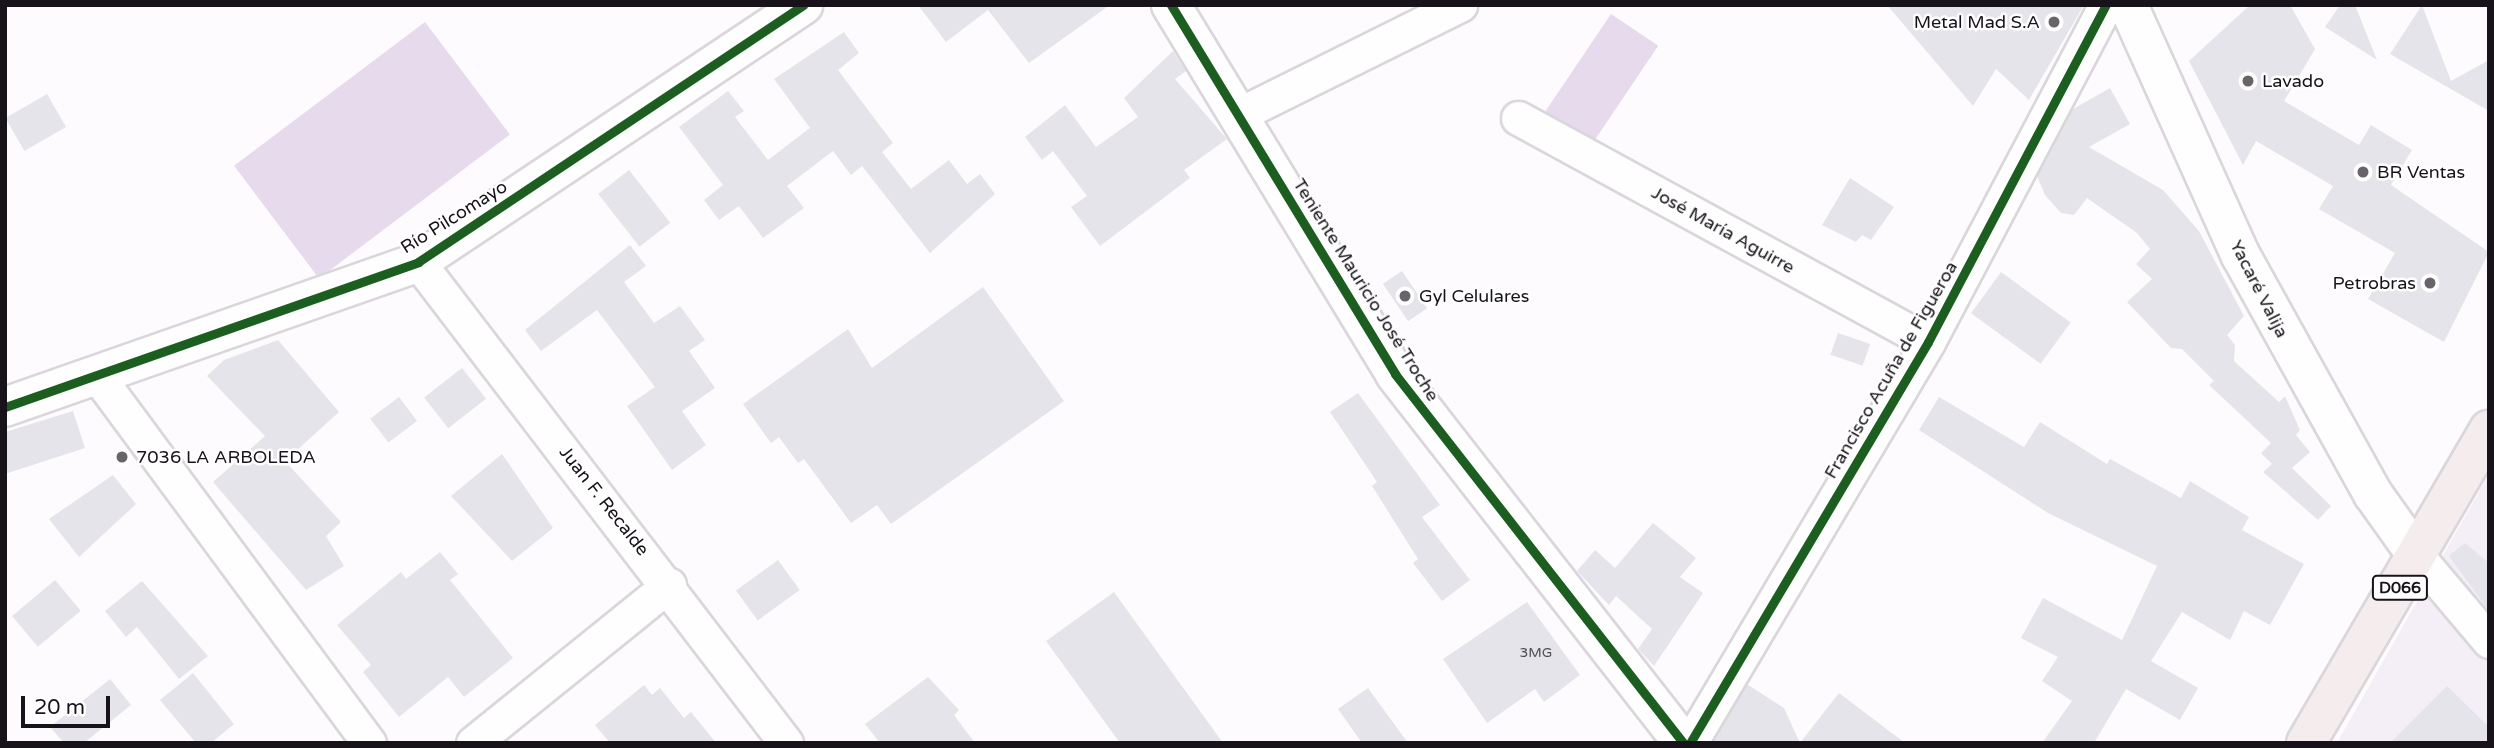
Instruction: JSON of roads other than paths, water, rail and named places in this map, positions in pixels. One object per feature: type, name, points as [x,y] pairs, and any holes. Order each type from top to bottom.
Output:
[{"type":"main road","name":"D066","points":[[2306,743],[2418,557],[2489,430]]},
{"type":"street","name":"Río Pilcomayo","points":[[5,407],[418,262],[803,5]]},
{"type":"street","name":"Teniente Mauricio José Troche","points":[[1171,5],[1240,114],[1395,374],[1683,743]]},
{"type":"street","points":[[1240,114],[1460,5]]},
{"type":"street","name":"Francisco Acuña de Figueroa","points":[[1690,743],[1928,342],[2106,5]]},
{"type":"street","name":"Yacaré Valija","points":[[2128,5],[2241,256],[2374,494],[2418,557]]},
{"type":"street","name":"José María Aguirre","points":[[1518,118],[1928,342]]},
{"type":"street","name":"Juan F. Recalde","points":[[418,262],[669,585],[786,743]]},
{"type":"street","points":[[96,374],[369,743]]},
{"type":"street","points":[[2418,557],[2489,641]]},
{"type":"street","points":[[473,743],[669,585]]},
{"type":"place","name":"Metal Mad S.A","points":[[2054,22]]},
{"type":"place","name":"Lavado","points":[[2248,81]]},
{"type":"place","name":"BR Ventas","points":[[2363,172]]},
{"type":"place","name":"Petrobras","points":[[2430,283]]},
{"type":"place","name":"Gyl Celulares","points":[[1405,296]]},
{"type":"place","name":"7036 LA ARBOLEDA","points":[[122,457]]}]
